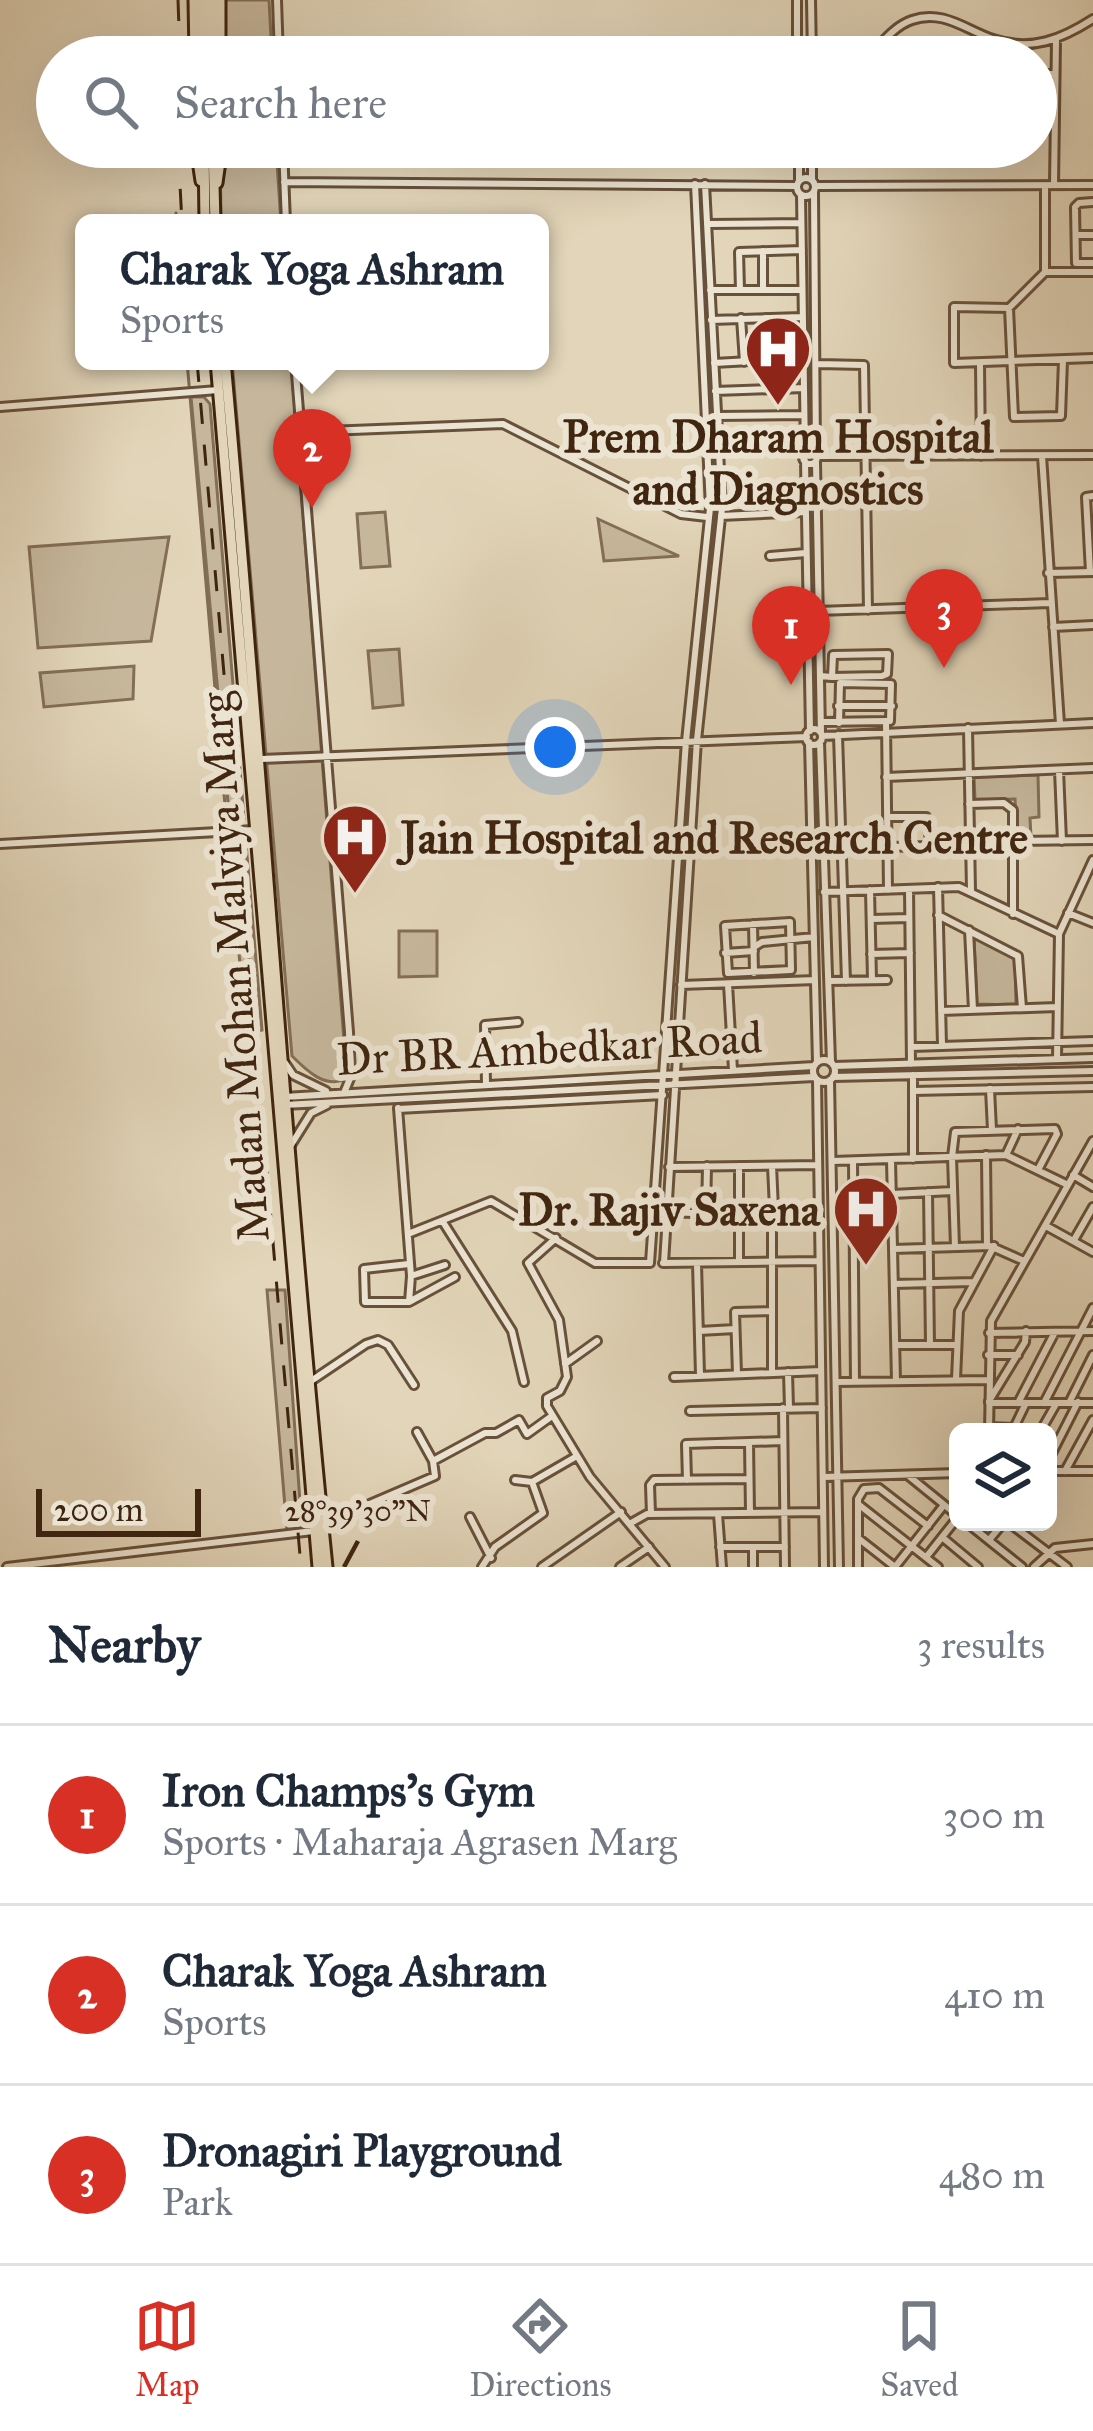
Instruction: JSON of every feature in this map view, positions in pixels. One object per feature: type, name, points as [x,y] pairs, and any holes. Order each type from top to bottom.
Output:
[{"type":"main road","points":[[202,0],[205,36]]},
{"type":"main road","points":[[212,36],[220,0]]},
{"type":"main road","points":[[198,168],[198,175],[209,186]]},
{"type":"main road","points":[[208,168],[214,214]]},
{"type":"main road","points":[[206,214],[209,186],[220,168]]},
{"type":"main road","name":"Madan Mohan Malviya Marg","points":[[216,370],[323,1567]]},
{"type":"main road","name":"Madan Mohan Malviya Marg","points":[[226,370],[261,759],[285,1064],[283,1101],[291,1145],[319,1527]]},
{"type":"street","points":[[278,0],[279,36]]},
{"type":"street","points":[[797,0],[797,36]]},
{"type":"street","points":[[811,0],[812,36]]},
{"type":"street","points":[[890,36],[900,26],[933,16],[984,36]]},
{"type":"street","points":[[1057,39],[1093,19]]},
{"type":"street","points":[[284,168],[286,214]]},
{"type":"street","points":[[798,168],[824,1567]]},
{"type":"street","points":[[813,168],[839,1567]]},
{"type":"street","points":[[1045,272],[1051,168]]},
{"type":"street","points":[[284,182],[1093,185]]},
{"type":"street","points":[[664,1263],[698,740],[720,516],[707,224],[700,184]]},
{"type":"street","points":[[650,1263],[686,741],[709,517],[700,184]]},
{"type":"street","points":[[801,195],[814,186]]},
{"type":"street","points":[[1093,202],[1076,204],[1076,262],[1093,267]]},
{"type":"street","points":[[707,224],[801,223]]},
{"type":"street","points":[[1076,235],[1093,235]]},
{"type":"street","points":[[740,290],[738,252],[802,250]]},
{"type":"street","points":[[763,251],[763,291]]},
{"type":"street","points":[[1093,267],[1045,272],[1009,308],[954,307],[954,363],[1093,358]]},
{"type":"street","points":[[710,290],[802,290]]},
{"type":"street","points":[[1009,308],[1014,417],[1063,413],[1063,360]]},
{"type":"street","points":[[712,320],[802,317]]},
{"type":"street","points":[[742,318],[744,362]]},
{"type":"street","points":[[765,362],[766,318]]},
{"type":"street","points":[[714,363],[804,358]]},
{"type":"street","points":[[980,363],[981,456]]},
{"type":"street","points":[[818,364],[864,364],[868,610]]},
{"type":"street","points":[[296,370],[351,1076],[363,1091]]},
{"type":"street","points":[[715,391],[804,388]]},
{"type":"street","points":[[0,406],[218,390]]},
{"type":"street","points":[[717,416],[805,415]]},
{"type":"street","points":[[302,432],[503,424],[681,514],[806,512]]},
{"type":"street","points":[[805,457],[1093,455]]},
{"type":"street","points":[[1042,456],[1060,724]]},
{"type":"street","points":[[1048,573],[1092,572],[1086,496],[1093,496]]},
{"type":"street","points":[[770,556],[806,553]]},
{"type":"street","points":[[818,611],[1050,603]]},
{"type":"street","points":[[1053,627],[1093,626]]},
{"type":"street","points":[[697,633],[708,635]]},
{"type":"street","points":[[796,634],[808,633]]},
{"type":"street","points":[[820,676],[832,677],[882,676],[887,674],[888,656],[886,652],[833,655],[832,677]]},
{"type":"street","points":[[820,722],[838,723],[886,721],[891,719],[892,686],[887,682],[840,683],[838,723]]},
{"type":"street","points":[[838,706],[892,706]]},
{"type":"street","points":[[886,721],[888,890]]},
{"type":"street","points":[[261,759],[1093,723]]},
{"type":"street","points":[[968,728],[971,891]]},
{"type":"street","points":[[838,735],[845,981]]},
{"type":"street","points":[[808,737],[821,737]]},
{"type":"street","points":[[886,776],[1093,768]]},
{"type":"street","points":[[1059,770],[1062,841]]},
{"type":"street","points":[[970,804],[1011,806],[1013,914]]},
{"type":"street","points":[[887,817],[928,819],[931,846]]},
{"type":"street","points":[[823,820],[839,820]]},
{"type":"street","points":[[0,844],[256,830]]},
{"type":"street","points":[[1014,841],[1093,840]]},
{"type":"street","points":[[887,847],[970,845]]},
{"type":"street","points":[[1057,1059],[1059,934],[1093,860]]},
{"type":"street","points":[[824,892],[938,887],[971,891],[1059,934]]},
{"type":"street","points":[[938,887],[942,1046]]},
{"type":"street","points":[[909,889],[911,1064]]},
{"type":"street","points":[[870,890],[872,980]]},
{"type":"street","points":[[1068,913],[1093,923]]},
{"type":"street","points":[[938,915],[1018,956],[1022,1008]]},
{"type":"street","points":[[871,920],[909,918]]},
{"type":"street","points":[[790,922],[791,970],[728,973],[725,926],[753,923],[790,922]]},
{"type":"street","points":[[753,923],[754,973]]},
{"type":"street","points":[[969,930],[973,1010]]},
{"type":"street","points":[[725,953],[754,949],[762,942],[814,937]]},
{"type":"street","points":[[872,954],[910,953]]},
{"type":"street","points":[[670,994],[728,983],[815,980]]},
{"type":"street","points":[[830,981],[887,980]]},
{"type":"street","points":[[728,983],[733,1070]]},
{"type":"street","points":[[941,1011],[1058,1007]]},
{"type":"street","points":[[486,1085],[485,1025],[518,1022]]},
{"type":"street","points":[[911,1047],[1093,1041]]},
{"type":"street","points":[[832,1064],[1093,1058]]},
{"type":"street","points":[[285,1064],[309,1085],[339,1096]]},
{"type":"street","name":"Dr BR Ambedkar Road","points":[[283,1101],[664,1079],[675,1074],[832,1064]]},
{"type":"street","points":[[832,1078],[1093,1071]]},
{"type":"street","points":[[913,1075],[913,1159]]},
{"type":"street","points":[[291,1145],[310,1113],[339,1096],[351,1076]]},
{"type":"street","name":"Dr BR Ambedkar Road","points":[[664,1079],[674,1084],[832,1078]]},
{"type":"street","name":"Dr BR Ambedkar Road","points":[[339,1096],[486,1085],[524,1087]]},
{"type":"street","points":[[524,1087],[526,1102]]},
{"type":"street","points":[[913,1091],[1093,1087]]},
{"type":"street","points":[[990,1089],[992,1130]]},
{"type":"street","points":[[397,1094],[409,1302]]},
{"type":"street","points":[[398,1109],[663,1095]]},
{"type":"street","points":[[1006,1155],[1018,1129]]},
{"type":"street","points":[[956,1247],[952,1157],[956,1132],[1057,1131],[1039,1168]]},
{"type":"street","points":[[988,1423],[991,1321],[1093,1141]]},
{"type":"street","points":[[956,1379],[959,1311],[990,1246],[986,1155]]},
{"type":"street","points":[[832,1161],[1006,1155],[1068,1185]]},
{"type":"street","points":[[891,1160],[896,1381]]},
{"type":"street","points":[[853,1161],[855,1382]]},
{"type":"street","points":[[669,1167],[818,1165]]},
{"type":"street","points":[[706,1166],[706,1214]]},
{"type":"street","points":[[739,1166],[739,1262]]},
{"type":"street","points":[[772,1166],[772,1372]]},
{"type":"street","points":[[1073,1175],[1093,1187]]},
{"type":"street","points":[[892,1194],[953,1191]]},
{"type":"street","points":[[928,1192],[930,1345]]},
{"type":"street","points":[[408,1234],[491,1201],[602,1265],[820,1261]]},
{"type":"street","points":[[1073,1241],[1093,1207]]},
{"type":"street","points":[[667,1212],[770,1218]]},
{"type":"street","points":[[442,1220],[512,1331],[524,1382]]},
{"type":"street","points":[[1046,1226],[1092,1250]]},
{"type":"street","points":[[556,1238],[530,1259],[529,1268],[557,1313],[565,1364],[566,1382],[545,1401],[577,1456],[665,1567]]},
{"type":"street","points":[[893,1249],[990,1246],[1024,1262]]},
{"type":"street","points":[[698,1263],[700,1376]]},
{"type":"street","points":[[410,1264],[362,1270],[366,1303],[409,1302],[454,1277]]},
{"type":"street","points":[[411,1276],[445,1265]]},
{"type":"street","points":[[894,1284],[973,1282]]},
{"type":"street","points":[[1044,1403],[1093,1308]]},
{"type":"street","points":[[736,1374],[738,1310],[772,1311]]},
{"type":"street","points":[[699,1331],[735,1329]]},
{"type":"street","points":[[1016,1423],[1056,1330]]},
{"type":"street","points":[[988,1402],[1018,1355],[1026,1331]]},
{"type":"street","points":[[989,1333],[1093,1331]]},
{"type":"street","points":[[308,1383],[378,1340],[388,1345],[414,1385]]},
{"type":"street","points":[[565,1364],[597,1341]]},
{"type":"street","points":[[896,1345],[956,1345]]},
{"type":"street","points":[[988,1355],[1018,1355]]},
{"type":"street","points":[[1057,1441],[1093,1355]]},
{"type":"street","points":[[674,1377],[821,1371]]},
{"type":"street","points":[[785,1567],[783,1441],[788,1372]]},
{"type":"street","points":[[836,1382],[988,1380]]},
{"type":"street","points":[[988,1402],[1093,1402]]},
{"type":"street","points":[[1045,1423],[1056,1403]]},
{"type":"street","points":[[690,1411],[822,1408]]},
{"type":"street","points":[[433,1461],[520,1420],[527,1434],[552,1416]]},
{"type":"street","points":[[1065,1471],[1093,1420]]},
{"type":"street","points":[[7,1567],[319,1527],[431,1479],[436,1473],[433,1461],[417,1432]]},
{"type":"street","points":[[687,1480],[686,1444],[783,1441]]},
{"type":"street","points":[[748,1442],[750,1513]]},
{"type":"street","points":[[515,1480],[532,1482],[577,1456]]},
{"type":"street","points":[[1057,1471],[1093,1471]]},
{"type":"street","points":[[907,1475],[949,1508]]},
{"type":"street","points":[[823,1477],[949,1479]]},
{"type":"street","points":[[651,1514],[652,1481],[749,1479]]},
{"type":"street","points":[[482,1567],[495,1547],[544,1513],[532,1482]]},
{"type":"street","points":[[858,1567],[861,1491],[879,1487],[928,1526]]},
{"type":"street","points":[[858,1504],[938,1567]]},
{"type":"street","points":[[858,1538],[895,1567],[944,1504]]},
{"type":"street","points":[[631,1523],[651,1514],[823,1511]]},
{"type":"street","points":[[542,1567],[621,1512]]},
{"type":"street","points":[[718,1514],[722,1567]]},
{"type":"street","points":[[470,1517],[491,1558]]},
{"type":"street","points":[[926,1558],[949,1528]]},
{"type":"street","points":[[978,1531],[1022,1567]]},
{"type":"street","points":[[989,1540],[1000,1531]]},
{"type":"street","points":[[1020,1531],[1067,1567]]},
{"type":"street","points":[[1029,1531],[1029,1538]]},
{"type":"street","points":[[942,1537],[978,1567]]},
{"type":"street","points":[[1034,1567],[1048,1551],[1093,1544]]},
{"type":"street","points":[[620,1567],[649,1547]]},
{"type":"street","points":[[720,1547],[785,1547]]},
{"type":"street","points":[[753,1547],[753,1567]]},
{"type":"shaded area","points":[[216,0],[269,0],[271,36],[217,36]]},
{"type":"shaded area","points":[[220,168],[277,168],[280,214],[221,214]]},
{"type":"shaded area","points":[[233,370],[292,370],[347,1079],[331,1082],[317,1077],[292,1056]]},
{"type":"shaded area","points":[[191,397],[204,397],[210,404],[244,819],[230,825]]},
{"type":"shaded area","points":[[385,512],[390,566],[361,568],[357,514]]},
{"type":"shaded area","points":[[598,519],[679,556],[604,561]]},
{"type":"shaded area","points":[[169,537],[151,641],[38,648],[29,547]]},
{"type":"shaded area","points":[[399,649],[403,705],[373,708],[368,651]]},
{"type":"shaded area","points":[[134,666],[133,699],[44,707],[40,673]]},
{"type":"shaded area","points":[[1038,775],[1039,817],[1030,818],[1031,837],[1017,837],[1015,799],[975,800],[974,777]]},
{"type":"shaded area","points":[[229,840],[246,844],[262,1030],[246,1033]]},
{"type":"shaded area","points":[[399,931],[437,931],[437,976],[399,977]]},
{"type":"shaded area","points":[[974,938],[1015,957],[1016,1005],[977,1004]]},
{"type":"shaded area","points":[[267,1290],[285,1290],[302,1530],[287,1531]]},
{"type":"waterway","points":[[188,370],[229,852]]},
{"type":"railway","points":[[178,0],[179,36]]},
{"type":"railway","points":[[179,168],[182,214]]},
{"type":"railway","points":[[198,370],[301,1567]]},
{"type":"place","name":"Prem Dharam Hospital and Diagnostics","points":[[778,408]]},
{"type":"place","name":"Charak Yoga Ashram","points":[[312,508]]},
{"type":"place","name":"Dronagiri Playground","points":[[944,668]]},
{"type":"place","name":"Iron Champs's Gym","points":[[791,685]]},
{"type":"place","name":"Jain Hospital and Research Centre","points":[[355,896]]},
{"type":"place","name":"Dr. Rajiv Saxena","points":[[866,1268]]}]
